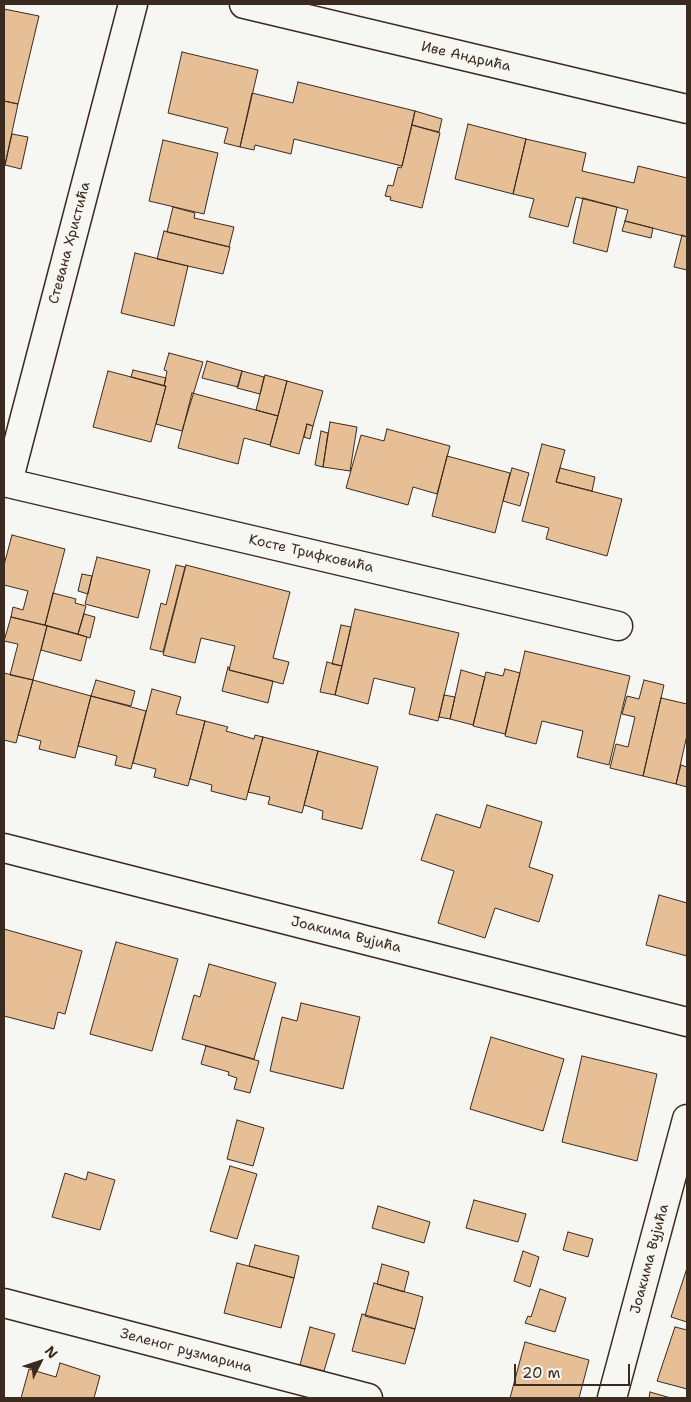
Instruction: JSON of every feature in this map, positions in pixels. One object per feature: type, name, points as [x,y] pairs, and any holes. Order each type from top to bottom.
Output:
[{"type":"street","name":"Стевана Христића","points":[[6,482],[133,4]]},
{"type":"street","name":"Иве Андрића","points":[[244,4],[687,109]]},
{"type":"street","name":"Косте Трифковића","points":[[6,482],[618,626]]},
{"type":"street","name":"Јоакима Вујића","points":[[4,848],[687,1022]]},
{"type":"street","name":"Јоакима Вујића","points":[[612,1398],[687,1119]]},
{"type":"street","name":"Зеленог рузмарина","points":[[4,1303],[368,1398]]},
{"type":"building","points":[[4,9],[39,16],[18,104],[4,101]]},
{"type":"building","points":[[182,52],[258,70],[240,147],[224,143],[228,128],[168,113]]},
{"type":"building","points":[[298,82],[415,111],[402,166],[294,139],[291,154],[255,145],[254,150],[240,147],[252,93],[293,103]]},
{"type":"building","points":[[4,101],[18,104],[5,165],[4,165]]},
{"type":"building","points":[[415,111],[442,119],[439,132],[412,125]]},
{"type":"building","points":[[468,124],[526,139],[513,194],[455,179]]},
{"type":"building","points":[[412,125],[440,133],[422,208],[390,200],[391,197],[385,196],[388,185],[393,186],[398,167],[401,168],[402,166]]},
{"type":"building","points":[[12,134],[28,137],[21,169],[5,165]]},
{"type":"building","points":[[526,139],[586,153],[582,171],[634,183],[638,166],[687,178],[687,237],[625,221],[628,210],[576,197],[568,227],[529,217],[534,199],[513,194]]},
{"type":"building","points":[[163,140],[218,153],[204,214],[149,201]]},
{"type":"building","points":[[583,198],[617,207],[607,252],[573,243]]},
{"type":"building","points":[[173,207],[195,213],[194,218],[234,227],[229,247],[167,232]]},
{"type":"building","points":[[625,221],[653,228],[651,238],[622,231]]},
{"type":"building","points":[[164,231],[230,247],[223,274],[157,259]]},
{"type":"building","points":[[682,235],[687,237],[687,270],[674,267]]},
{"type":"building","points":[[135,253],[188,266],[174,326],[121,313]]},
{"type":"building","points":[[169,353],[203,362],[182,431],[156,424],[166,386],[164,386],[167,371],[164,370]]},
{"type":"building","points":[[207,361],[242,371],[238,387],[202,378]]},
{"type":"building","points":[[133,370],[166,378],[164,386],[131,377]]},
{"type":"building","points":[[108,371],[166,386],[151,442],[93,427]]},
{"type":"building","points":[[242,371],[264,377],[260,394],[237,388]]},
{"type":"building","points":[[265,375],[287,381],[278,416],[256,410]]},
{"type":"building","points":[[287,381],[323,391],[313,426],[307,424],[299,454],[270,446]]},
{"type":"building","points":[[192,393],[278,416],[270,445],[244,438],[238,464],[178,448]]},
{"type":"building","points":[[330,422],[357,427],[350,471],[323,467]]},
{"type":"building","points":[[307,424],[313,426],[310,439],[304,437]]},
{"type":"building","points":[[387,429],[450,446],[437,494],[413,487],[408,505],[346,488],[361,435],[384,441]]},
{"type":"building","points":[[321,431],[328,433],[323,467],[315,465]]},
{"type":"building","points":[[542,444],[565,450],[556,482],[622,499],[607,556],[546,539],[549,528],[522,521]]},
{"type":"building","points":[[447,456],[510,473],[495,533],[432,516]]},
{"type":"building","points":[[512,468],[529,473],[520,506],[503,501]]},
{"type":"building","points":[[560,468],[595,477],[592,491],[556,482]]},
{"type":"building","points":[[12,535],[65,549],[45,625],[11,617],[13,607],[23,610],[28,591],[4,585],[4,565]]},
{"type":"building","points":[[97,557],[150,570],[138,618],[85,604]]},
{"type":"building","points":[[176,565],[185,567],[163,652],[150,649],[161,603],[166,605]]},
{"type":"building","points":[[186,565],[290,592],[273,658],[289,662],[283,684],[229,670],[235,646],[201,638],[195,663],[163,655]]},
{"type":"building","points":[[82,574],[92,576],[88,594],[78,591]]},
{"type":"building","points":[[53,593],[76,599],[75,603],[86,606],[78,634],[45,625]]},
{"type":"building","points":[[355,609],[459,633],[438,721],[409,714],[415,688],[374,678],[368,704],[335,695]]},
{"type":"building","points":[[84,614],[95,617],[90,638],[78,634]]},
{"type":"building","points":[[11,617],[47,626],[33,680],[10,675],[18,644],[4,641]]},
{"type":"building","points":[[341,625],[351,627],[342,666],[332,664]]},
{"type":"building","points":[[47,626],[87,637],[81,661],[41,650]]},
{"type":"building","points":[[525,651],[630,676],[609,765],[577,757],[583,731],[542,721],[536,744],[505,736]]},
{"type":"building","points":[[327,662],[342,666],[335,695],[320,692]]},
{"type":"building","points":[[228,667],[230,668],[229,670],[273,681],[268,703],[222,691]]},
{"type":"building","points":[[505,669],[520,673],[505,734],[473,726],[486,672],[503,676]]},
{"type":"building","points":[[461,670],[485,677],[473,725],[450,719]]},
{"type":"building","points":[[4,673],[33,680],[16,743],[4,740]]},
{"type":"building","points":[[33,680],[91,696],[75,758],[39,749],[41,741],[18,735]]},
{"type":"building","points":[[96,680],[135,691],[131,706],[91,696]]},
{"type":"building","points":[[644,680],[664,685],[643,776],[610,768],[616,744],[628,747],[635,717],[622,714],[627,696],[639,699]]},
{"type":"building","points":[[152,689],[181,697],[176,714],[205,721],[188,786],[154,777],[156,769],[133,763]]},
{"type":"building","points":[[444,695],[455,697],[450,719],[439,717]]},
{"type":"building","points":[[91,696],[146,711],[131,769],[115,765],[117,756],[78,746]]},
{"type":"building","points":[[661,698],[687,704],[687,735],[676,784],[643,776]]},
{"type":"building","points":[[205,721],[228,727],[226,731],[254,739],[255,735],[263,737],[246,800],[211,791],[212,785],[190,779]]},
{"type":"building","points":[[263,737],[318,751],[302,813],[268,804],[270,797],[248,792]]},
{"type":"building","points":[[318,751],[378,767],[362,829],[322,819],[323,811],[304,805]]},
{"type":"building","points":[[681,765],[687,767],[687,787],[676,784]]},
{"type":"building","points":[[487,805],[542,822],[529,867],[553,875],[539,922],[495,908],[485,938],[438,923],[454,871],[421,860],[436,814],[480,828]]},
{"type":"building","points":[[659,895],[687,903],[687,956],[646,945]]},
{"type":"building","points":[[4,929],[82,951],[65,1014],[58,1012],[54,1029],[4,1016]]},
{"type":"building","points":[[116,942],[178,959],[152,1051],[90,1034]]},
{"type":"building","points":[[209,964],[276,983],[254,1059],[182,1039],[194,995],[200,997]]},
{"type":"building","points":[[301,1003],[360,1017],[343,1089],[270,1071],[282,1017],[297,1021]]},
{"type":"building","points":[[491,1037],[564,1059],[543,1131],[470,1109]]},
{"type":"building","points":[[206,1046],[259,1061],[250,1093],[234,1089],[237,1078],[228,1075],[229,1072],[201,1064]]},
{"type":"building","points":[[582,1056],[657,1074],[637,1161],[562,1142]]},
{"type":"building","points":[[237,1120],[264,1128],[253,1166],[227,1159]]},
{"type":"building","points":[[230,1166],[257,1174],[237,1239],[210,1231]]},
{"type":"building","points":[[88,1172],[115,1180],[100,1230],[52,1217],[65,1173],[86,1180]]},
{"type":"building","points":[[474,1200],[526,1214],[518,1242],[466,1228]]},
{"type":"building","points":[[378,1206],[430,1222],[424,1243],[372,1228]]},
{"type":"building","points":[[568,1232],[593,1239],[588,1257],[563,1250]]},
{"type":"building","points":[[255,1245],[299,1256],[294,1278],[249,1266]]},
{"type":"building","points":[[523,1251],[539,1257],[530,1287],[514,1281]]},
{"type":"building","points":[[237,1263],[294,1278],[281,1328],[224,1313]]},
{"type":"building","points":[[382,1264],[409,1272],[404,1292],[377,1284]]},
{"type":"building","points":[[687,1268],[687,1322],[671,1317]]},
{"type":"building","points":[[374,1283],[423,1297],[415,1329],[365,1316]]},
{"type":"building","points":[[540,1289],[566,1298],[555,1332],[525,1323],[528,1316],[531,1317]]},
{"type":"building","points":[[362,1314],[415,1329],[405,1364],[352,1351]]},
{"type":"building","points":[[310,1327],[335,1334],[324,1371],[300,1365]]},
{"type":"building","points":[[675,1327],[687,1330],[687,1389],[657,1381]]},
{"type":"building","points":[[525,1342],[589,1360],[579,1398],[510,1398]]},
{"type":"building","points":[[60,1363],[100,1376],[94,1398],[21,1398],[29,1369],[56,1377]]},
{"type":"building","points":[[650,1392],[671,1398],[649,1398]]}]
